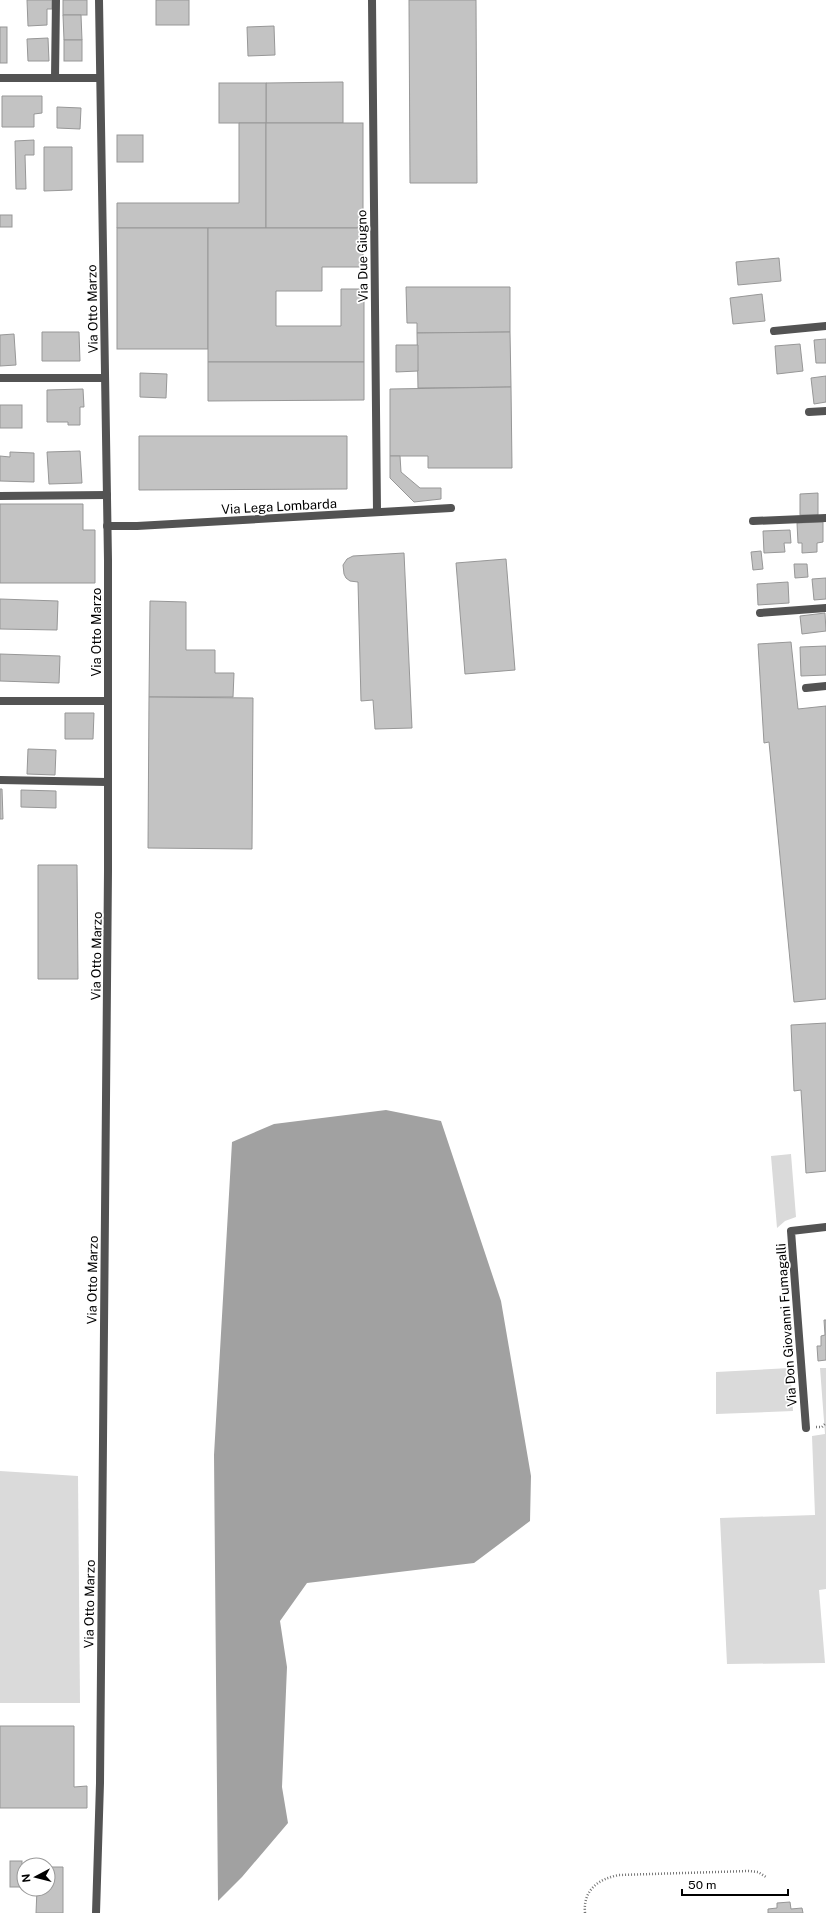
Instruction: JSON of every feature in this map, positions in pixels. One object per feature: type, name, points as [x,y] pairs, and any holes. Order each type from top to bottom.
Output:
[{"type":"street","points":[[55,78],[56,0]]},
{"type":"street","name":"Via Otto Marzo","points":[[96,1913],[100,1775],[108,879],[107,526],[99,0]]},
{"type":"street","name":"Via Due Giugno","points":[[372,0],[377,512]]},
{"type":"street","points":[[0,78],[100,78]]},
{"type":"street","points":[[774,331],[826,326]]},
{"type":"street","points":[[0,378],[105,378]]},
{"type":"street","points":[[809,412],[826,411]]},
{"type":"street","points":[[0,496],[106,496]]},
{"type":"street","name":"Via Lega Lombarda","points":[[107,526],[137,526],[451,508]]},
{"type":"street","points":[[753,521],[826,518]]},
{"type":"street","points":[[760,613],[826,608]]},
{"type":"street","points":[[806,688],[826,686]]},
{"type":"street","points":[[0,701],[108,701]]},
{"type":"street","points":[[0,780],[107,782]]},
{"type":"street","name":"Via Don Giovanni Fumagalli","points":[[806,1428],[791,1231],[826,1227]]},
{"type":"path","points":[[585,1913],[586,1899],[590,1889],[597,1882],[606,1877],[619,1875],[750,1871],[758,1872],[766,1877]]},
{"type":"shaded area","points":[[386,1110],[441,1121],[501,1301],[531,1476],[530,1521],[474,1563],[307,1583],[280,1621],[287,1667],[282,1787],[288,1823],[242,1877],[218,1901],[214,1455],[232,1142],[274,1124]]},
{"type":"shaded area","points":[[791,1154],[796,1217],[785,1221],[777,1228],[771,1156]]},
{"type":"shaded area","points":[[790,1368],[793,1411],[716,1414],[716,1372]]},
{"type":"shaded area","points":[[820,1368],[826,1368],[826,1589],[819,1590],[825,1663],[727,1664],[720,1518],[815,1515],[812,1436],[825,1434]]},
{"type":"shaded area","points":[[0,1471],[78,1476],[80,1703],[0,1703]]},
{"type":"building","points":[[27,0],[52,0],[52,9],[47,9],[47,25],[28,26]]},
{"type":"building","points":[[63,0],[87,0],[87,15],[63,15]]},
{"type":"building","points":[[156,0],[189,0],[189,25],[156,25]]},
{"type":"building","points":[[409,0],[476,0],[477,183],[410,183]]},
{"type":"building","points":[[63,15],[81,15],[82,40],[64,40]]},
{"type":"building","points":[[274,26],[275,55],[248,56],[247,27]]},
{"type":"building","points":[[0,27],[7,27],[7,63],[0,63]]},
{"type":"building","points":[[48,38],[49,61],[28,61],[27,39]]},
{"type":"building","points":[[64,40],[82,40],[82,61],[64,61]]},
{"type":"building","points":[[343,82],[343,123],[266,123],[266,83]]},
{"type":"building","points":[[219,83],[266,83],[266,123],[219,123]]},
{"type":"building","points":[[2,96],[42,96],[42,113],[34,114],[34,127],[2,127]]},
{"type":"building","points":[[57,107],[81,108],[80,129],[57,128]]},
{"type":"building","points":[[239,123],[266,123],[266,228],[117,228],[117,203],[239,203]]},
{"type":"building","points":[[266,123],[363,123],[363,228],[266,228]]},
{"type":"building","points":[[117,135],[143,135],[143,162],[117,162]]},
{"type":"building","points":[[34,140],[34,155],[25,155],[26,189],[16,189],[15,141]]},
{"type":"building","points":[[44,147],[72,147],[72,190],[44,191]]},
{"type":"building","points":[[0,215],[12,215],[12,227],[0,227]]},
{"type":"building","points":[[117,228],[208,228],[208,349],[117,349]]},
{"type":"building","points":[[208,228],[363,228],[363,267],[322,267],[322,291],[276,291],[276,326],[341,326],[341,289],[364,289],[364,362],[208,362]]},
{"type":"building","points":[[779,258],[781,281],[738,285],[736,262]]},
{"type":"building","points":[[406,287],[510,287],[510,332],[417,333],[417,323],[407,323]]},
{"type":"building","points":[[762,294],[765,321],[733,324],[730,298]]},
{"type":"building","points":[[42,332],[79,332],[80,361],[42,361]]},
{"type":"building","points":[[510,332],[511,387],[418,388],[417,333]]},
{"type":"building","points":[[14,334],[16,365],[0,366],[0,335]]},
{"type":"building","points":[[826,339],[826,363],[816,363],[814,340]]},
{"type":"building","points":[[800,344],[803,371],[777,374],[775,346]]},
{"type":"building","points":[[396,345],[418,345],[418,371],[396,372]]},
{"type":"building","points":[[208,362],[364,362],[364,400],[208,401]]},
{"type":"building","points":[[140,373],[167,374],[166,398],[140,397]]},
{"type":"building","points":[[826,376],[826,402],[814,404],[811,378]]},
{"type":"building","points":[[511,387],[512,468],[428,468],[428,456],[390,456],[390,389]]},
{"type":"building","points":[[83,389],[84,407],[80,407],[80,425],[68,425],[68,422],[47,422],[47,390]]},
{"type":"building","points":[[0,405],[22,405],[22,428],[0,428]]},
{"type":"building","points":[[139,436],[347,436],[347,489],[139,490]]},
{"type":"building","points":[[80,451],[82,483],[49,484],[47,452]]},
{"type":"building","points":[[10,452],[34,453],[34,482],[0,481],[0,456],[10,457]]},
{"type":"building","points":[[390,456],[400,456],[401,472],[420,488],[441,488],[441,499],[414,502],[390,478]]},
{"type":"building","points":[[818,493],[818,515],[800,515],[800,494]]},
{"type":"building","points":[[0,504],[83,504],[83,530],[95,530],[95,583],[0,583]]},
{"type":"building","points":[[823,522],[823,542],[817,543],[817,552],[802,553],[802,543],[798,543],[797,523]]},
{"type":"building","points":[[790,530],[791,543],[784,543],[785,552],[764,553],[763,531]]},
{"type":"building","points":[[761,551],[763,569],[753,570],[751,552]]},
{"type":"building","points":[[404,553],[412,728],[375,729],[373,700],[361,701],[358,582],[350,581],[346,578],[343,565],[347,559],[353,556]]},
{"type":"building","points":[[506,559],[515,670],[465,674],[456,563]]},
{"type":"building","points":[[794,564],[807,564],[808,577],[795,578]]},
{"type":"building","points":[[826,578],[826,599],[814,600],[812,579]]},
{"type":"building","points":[[788,582],[789,603],[758,605],[757,584]]},
{"type":"building","points":[[0,599],[58,601],[57,630],[0,629]]},
{"type":"building","points":[[150,601],[186,602],[186,650],[215,650],[215,673],[234,673],[233,697],[149,697]]},
{"type":"building","points":[[825,613],[826,631],[802,634],[800,616]]},
{"type":"building","points":[[791,642],[798,709],[826,706],[826,999],[794,1002],[769,742],[764,743],[758,644]]},
{"type":"building","points":[[826,646],[826,675],[801,676],[800,647]]},
{"type":"building","points":[[0,654],[60,656],[59,683],[0,681]]},
{"type":"building","points":[[149,697],[253,698],[252,849],[148,848]]},
{"type":"building","points":[[65,713],[94,713],[93,739],[65,739]]},
{"type":"building","points":[[28,749],[56,750],[55,775],[27,774]]},
{"type":"building","points":[[0,789],[2,789],[3,819],[0,819]]},
{"type":"building","points":[[21,790],[56,791],[56,808],[21,807]]},
{"type":"building","points":[[38,865],[77,865],[78,979],[38,979]]},
{"type":"building","points":[[826,1023],[826,1171],[806,1173],[801,1090],[794,1091],[791,1025]]},
{"type":"building","points":[[824,1320],[826,1320],[826,1360],[818,1361],[817,1346],[821,1346],[821,1336],[825,1335]]},
{"type":"building","points":[[0,1726],[74,1726],[74,1787],[87,1786],[87,1808],[0,1808]]},
{"type":"building","points":[[10,1861],[16,1861],[16,1887],[10,1887]]},
{"type":"building","points":[[56,1867],[63,1867],[63,1913],[36,1913],[37,1897],[56,1897]]},
{"type":"building","points":[[790,1902],[791,1909],[802,1908],[803,1913],[768,1913],[768,1909],[777,1908],[777,1903]]}]
